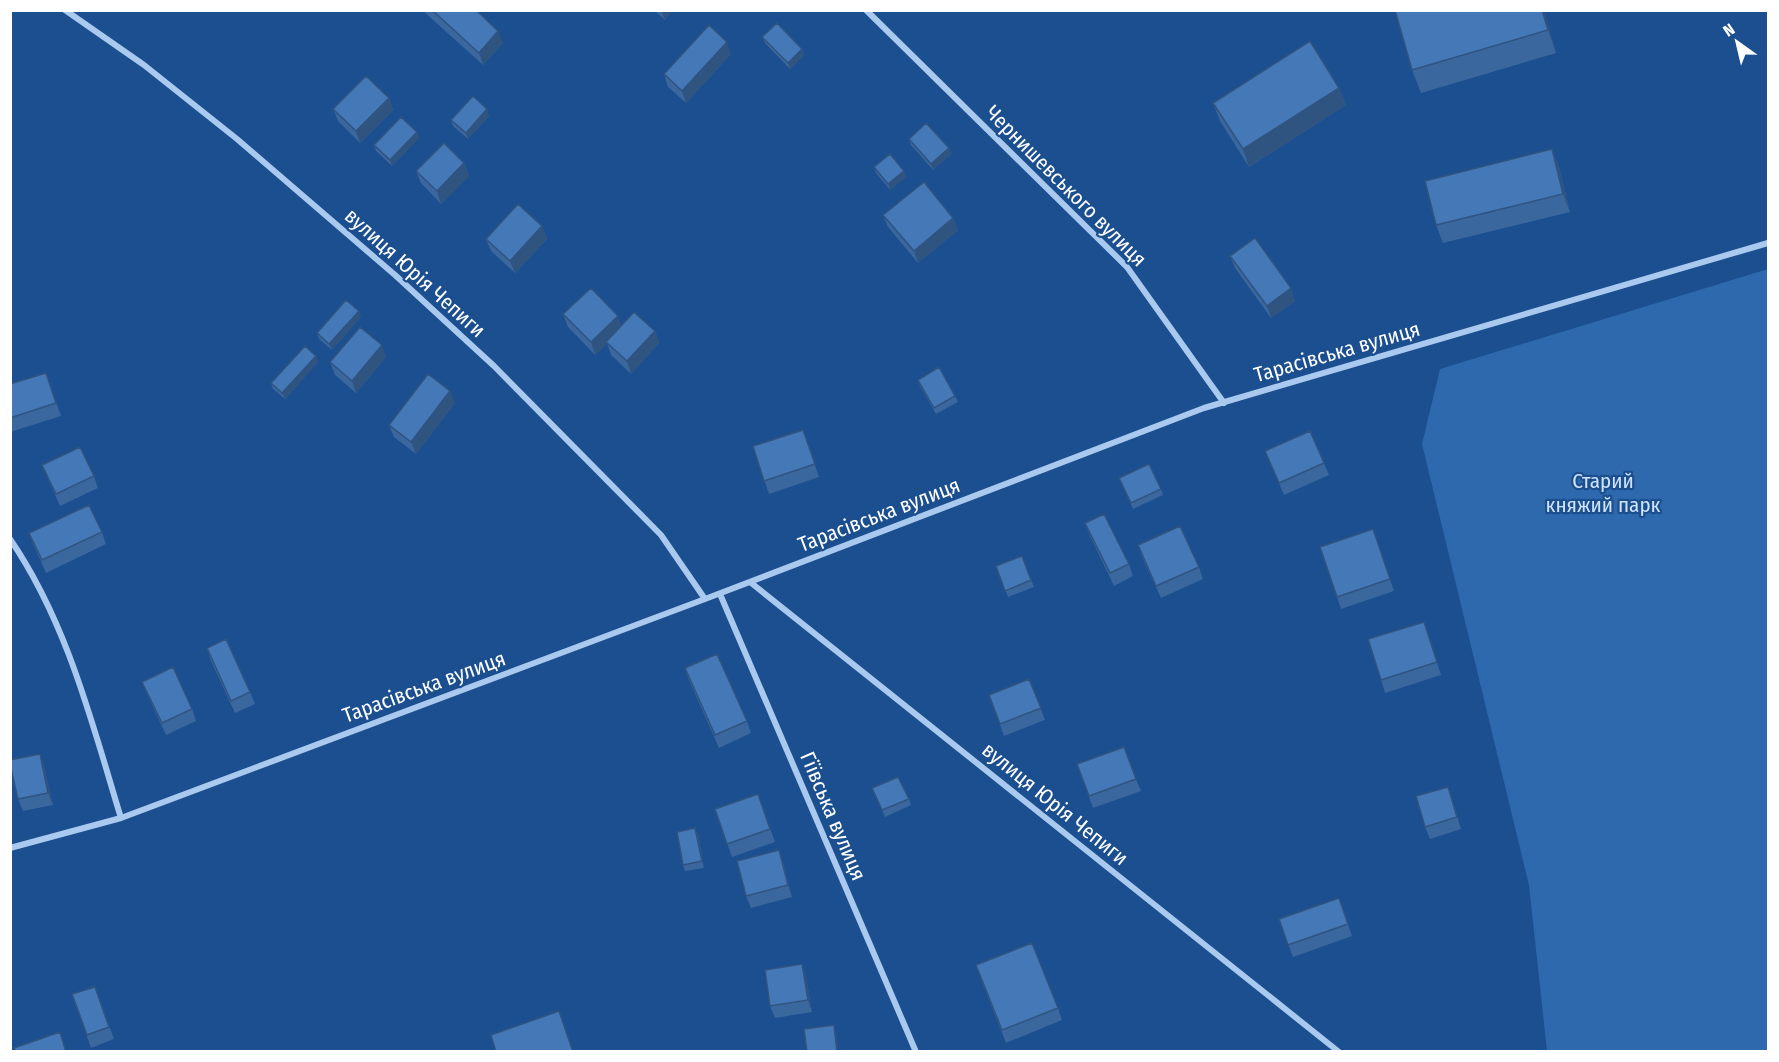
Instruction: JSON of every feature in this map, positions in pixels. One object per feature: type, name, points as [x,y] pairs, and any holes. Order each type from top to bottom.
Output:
[{"type":"street","name":"вулиця Юрія Чепиги","points":[[64,10],[144,65],[237,139],[420,298],[494,366],[661,535],[705,599]]},
{"type":"street","name":"Чернишевського вулиця","points":[[866,10],[1127,267],[1224,403]]},
{"type":"street","name":"Тарасівська вулиця","points":[[10,848],[121,818],[1224,403],[1768,243]]},
{"type":"street","points":[[10,539],[38,587],[74,665],[121,818]]},
{"type":"street","name":"вулиця Юрія Чепиги","points":[[750,582],[1339,1052]]},
{"type":"street","name":"Гіївська вулиця","points":[[720,594],[916,1052]]},
{"type":"green space","name":"Старий княжий парк","points":[[1768,269],[1768,1051],[1547,1051],[1529,885],[1422,444],[1440,369]]},
{"type":"building","points":[[432,10],[476,10],[498,31],[479,53]]},
{"type":"building","points":[[1395,10],[1542,10],[1548,30],[1412,70]]},
{"type":"building","points":[[777,23],[802,49],[788,63],[762,37]]},
{"type":"building","points":[[709,25],[727,42],[682,91],[664,74]]},
{"type":"building","points":[[1310,41],[1339,88],[1243,149],[1213,103]]},
{"type":"building","points":[[366,76],[389,98],[356,131],[333,109]]},
{"type":"building","points":[[473,96],[487,109],[466,133],[451,120]]},
{"type":"building","points":[[401,117],[417,132],[390,160],[374,145]]},
{"type":"building","points":[[926,123],[949,148],[931,164],[909,139]]},
{"type":"building","points":[[444,143],[464,163],[437,191],[416,171]]},
{"type":"building","points":[[1552,149],[1563,194],[1436,225],[1425,181]]},
{"type":"building","points":[[890,154],[904,171],[888,184],[874,167]]},
{"type":"building","points":[[924,182],[953,218],[914,251],[883,215]]},
{"type":"building","points":[[518,204],[542,226],[510,261],[486,239]]},
{"type":"building","points":[[1255,238],[1291,288],[1267,306],[1230,256]]},
{"type":"building","points":[[591,288],[618,316],[591,342],[563,314]]},
{"type":"building","points":[[346,300],[359,311],[329,344],[317,333]]},
{"type":"building","points":[[634,312],[655,331],[627,361],[606,342]]},
{"type":"building","points":[[360,327],[382,345],[352,381],[330,362]]},
{"type":"building","points":[[305,346],[316,356],[282,393],[271,383]]},
{"type":"building","points":[[939,367],[955,396],[934,408],[918,380]]},
{"type":"building","points":[[46,373],[56,403],[10,418],[10,384]]},
{"type":"building","points":[[428,374],[450,391],[411,442],[389,425]]},
{"type":"building","points":[[803,430],[815,464],[764,481],[753,446]]},
{"type":"building","points":[[1310,431],[1324,463],[1279,483],[1265,451]]},
{"type":"building","points":[[80,447],[94,476],[56,494],[42,465]]},
{"type":"building","points":[[1149,464],[1161,489],[1131,503],[1119,478]]},
{"type":"building","points":[[89,505],[102,532],[42,560],[29,533]]},
{"type":"building","points":[[1104,514],[1129,564],[1110,573],[1085,523]]},
{"type":"building","points":[[1180,526],[1199,567],[1156,586],[1138,545]]},
{"type":"building","points":[[1373,529],[1390,579],[1337,597],[1320,547]]},
{"type":"building","points":[[1022,556],[1031,580],[1005,591],[996,566]]},
{"type":"building","points":[[1424,622],[1437,662],[1381,680],[1368,639]]},
{"type":"building","points":[[226,639],[250,692],[231,701],[207,648]]},
{"type":"building","points":[[717,654],[747,721],[715,735],[685,668]]},
{"type":"building","points":[[173,667],[192,709],[162,723],[142,682]]},
{"type":"building","points":[[1029,679],[1041,708],[1000,724],[989,695]]},
{"type":"building","points":[[1124,747],[1136,779],[1089,796],[1077,764]]},
{"type":"building","points":[[40,754],[48,793],[18,799],[10,760]]},
{"type":"building","points":[[898,777],[909,799],[882,810],[872,788]]},
{"type":"building","points":[[1448,787],[1457,817],[1425,827],[1416,796]]},
{"type":"building","points":[[758,794],[770,829],[727,844],[715,809]]},
{"type":"building","points":[[695,828],[702,861],[683,865],[677,832]]},
{"type":"building","points":[[779,850],[788,885],[746,896],[737,861]]},
{"type":"building","points":[[1339,898],[1348,924],[1288,945],[1279,919]]},
{"type":"building","points":[[1032,943],[1058,1008],[1002,1030],[976,965]]},
{"type":"building","points":[[802,964],[808,1000],[770,1006],[765,970]]},
{"type":"building","points":[[95,987],[109,1027],[87,1035],[72,994]]},
{"type":"building","points":[[559,1011],[573,1052],[496,1052],[491,1035]]},
{"type":"building","points":[[834,1025],[837,1052],[807,1052],[804,1029]]},
{"type":"building","points":[[60,1032],[66,1052],[16,1052],[14,1048]]}]
